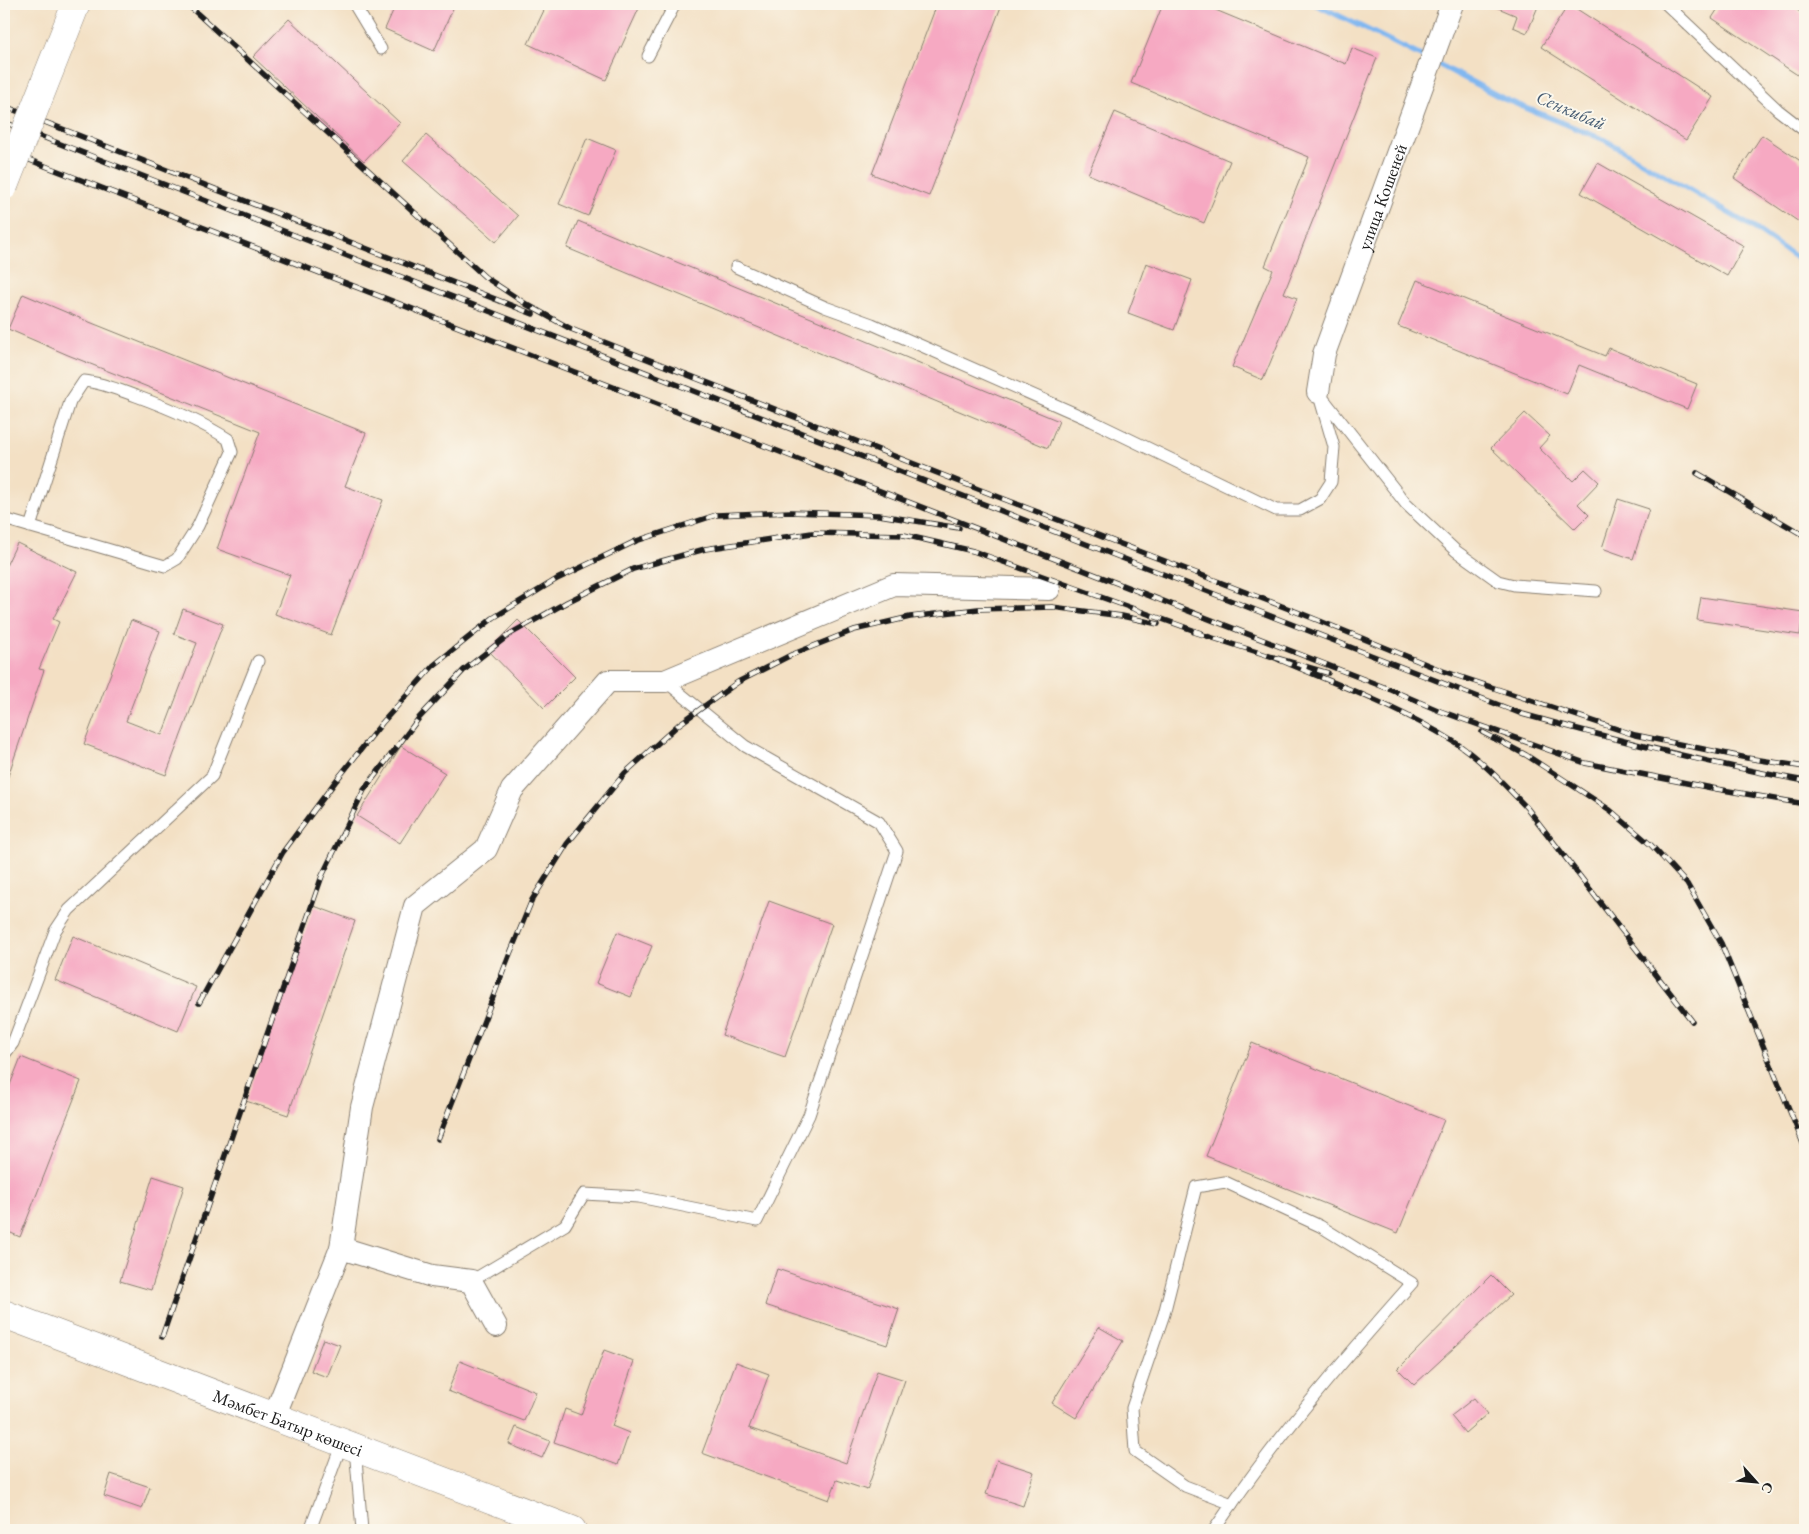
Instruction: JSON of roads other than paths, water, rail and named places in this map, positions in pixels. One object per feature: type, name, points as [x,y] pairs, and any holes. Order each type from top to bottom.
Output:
[{"type":"main road","points":[[4,186],[76,4]]},
{"type":"main road","name":"Мәмбет Батыр көшесі","points":[[4,1314],[563,1529]]},
{"type":"street","name":"улица Кошеней","points":[[1318,392],[1324,354],[1452,4]]},
{"type":"street","points":[[274,1417],[341,1248],[362,1107],[415,906],[486,848],[512,790],[608,681],[665,681],[894,585],[1050,589]]},
{"type":"street","points":[[341,1248],[432,1276],[471,1281],[496,1326]]},
{"type":"lane","points":[[354,4],[381,49]]},
{"type":"lane","points":[[648,56],[676,4]]},
{"type":"lane","points":[[1666,4],[1778,110],[1805,131]]},
{"type":"lane","points":[[736,267],[817,304],[872,324],[1092,421],[1276,510],[1300,510],[1320,499],[1331,482],[1334,447],[1318,392]]},
{"type":"lane","points":[[4,519],[30,527],[165,566],[177,559],[198,526],[232,452],[228,439],[170,408],[100,383],[84,381],[70,402],[30,527]]},
{"type":"lane","points":[[1318,392],[1406,504],[1456,551],[1498,581],[1514,585],[1596,591]]},
{"type":"lane","points":[[4,1056],[13,1043],[55,931],[69,910],[212,776],[258,661]]},
{"type":"lane","points":[[471,1281],[565,1225],[584,1194],[639,1197],[757,1221],[809,1115],[878,909],[896,851],[879,822],[745,746],[665,681]]},
{"type":"lane","points":[[1214,1530],[1232,1504],[1250,1478],[1351,1352],[1412,1283],[1320,1226],[1224,1182],[1196,1187],[1164,1314],[1132,1408],[1135,1451],[1185,1486],[1232,1504]]},
{"type":"lane","points":[[310,1530],[348,1446]]},
{"type":"lane","points":[[348,1446],[362,1530]]},
{"type":"waterway","name":"Сенкибай","points":[[1315,4],[1427,59]]},
{"type":"waterway","name":"Сенкибай","points":[[1436,63],[1504,99],[1605,140],[1754,228],[1805,264]]},
{"type":"railway","points":[[187,4],[485,277],[526,304],[571,329],[1305,615],[1443,671],[1635,735],[1747,758],[1805,767]]},
{"type":"railway","points":[[1798,4],[1805,9]]},
{"type":"railway","points":[[4,106],[533,314]]},
{"type":"railway","points":[[4,122],[1522,714],[1663,751],[1805,781]]},
{"type":"railway","points":[[4,150],[1389,689],[1440,711],[1585,763],[1805,804]]},
{"type":"railway","points":[[1697,473],[1805,536]]},
{"type":"railway","points":[[199,1003],[283,852],[335,782],[382,723],[433,666],[493,618],[557,579],[636,541],[716,515],[790,512],[879,515],[959,528]]},
{"type":"railway","points":[[162,1337],[322,876],[364,790],[419,718],[464,670],[510,634],[567,602],[633,569],[705,549],[812,533],[904,535],[973,551],[1201,633]]},
{"type":"railway","points":[[438,1139],[532,900],[567,844],[625,773],[678,725],[738,682],[791,655],[854,630],[910,617],[978,609],[1052,607],[1122,616],[1158,624]]},
{"type":"railway","points":[[1194,632],[1273,657]]},
{"type":"railway","points":[[1328,673],[1273,657],[1432,728],[1463,748],[1483,764],[1527,808],[1692,1021]]},
{"type":"railway","points":[[1482,732],[1526,755],[1610,810],[1651,845],[1687,884],[1721,943],[1805,1148]]}]
